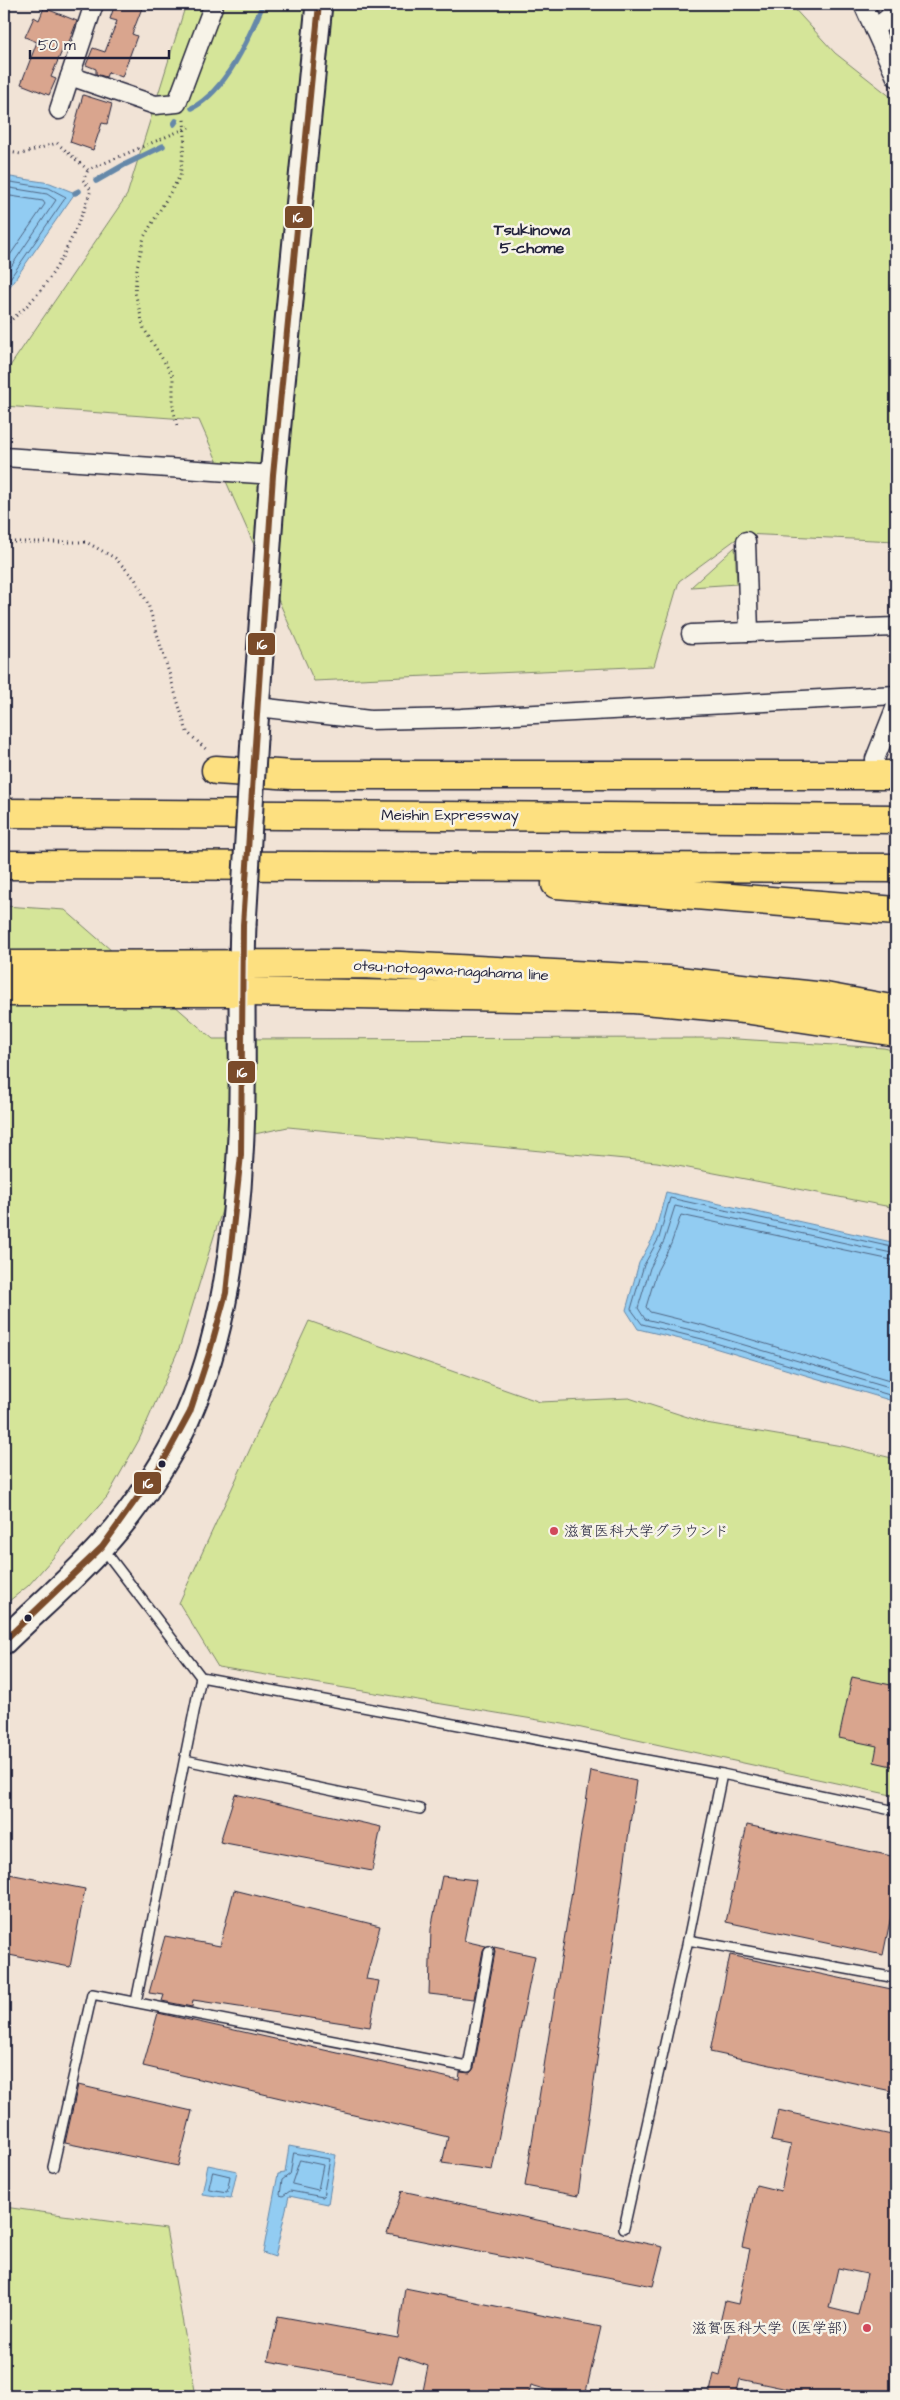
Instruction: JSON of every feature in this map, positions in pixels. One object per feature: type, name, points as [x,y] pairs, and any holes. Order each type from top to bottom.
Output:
[{"type":"main road","points":[[216,770],[293,775],[886,767]]},
{"type":"main road","name":"Meishin Expressway","points":[[4,814],[896,819]]},
{"type":"main road","points":[[4,865],[375,868],[896,868]]},
{"type":"main road","points":[[375,868],[489,879],[896,910]]},
{"type":"main road","name":"otsu-notogawa-nagahama line","points":[[4,965],[74,964],[241,979],[634,999],[744,1009],[896,1032]]},
{"type":"main road","name":"otsu-notogawa-nagahama line","points":[[4,992],[241,979],[362,964],[669,980],[825,997],[896,1010]]},
{"type":"street","points":[[59,110],[94,4]]},
{"type":"street","points":[[70,76],[155,106],[177,103],[214,4]]},
{"type":"street","points":[[4,1641],[102,1547],[163,1462],[190,1412],[226,1293],[240,1155],[241,979],[254,738],[258,707],[274,475],[319,4]]},
{"type":"street","points":[[863,4],[894,66]]},
{"type":"street","points":[[874,29],[893,14],[890,4]]},
{"type":"street","points":[[4,457],[274,475]]},
{"type":"street","points":[[746,541],[749,632]]},
{"type":"street","points":[[691,634],[896,627]]},
{"type":"street","points":[[258,707],[370,720],[461,718],[896,695]]},
{"type":"street","points":[[886,767],[896,706]]},
{"type":"lane","points":[[102,1547],[201,1677],[722,1774],[896,1811]]},
{"type":"lane","points":[[136,2002],[201,1677]]},
{"type":"lane","points":[[185,1760],[420,1809]]},
{"type":"lane","points":[[624,2228],[688,1940],[722,1774]]},
{"type":"lane","points":[[688,1940],[896,1978]]},
{"type":"lane","points":[[53,2167],[92,1994],[468,2066],[489,1951]]},
{"type":"path","points":[[177,103],[183,109],[184,128],[180,176],[144,237],[137,267],[135,292],[144,329],[173,376],[173,408],[177,425]]},
{"type":"path","points":[[4,325],[27,308],[74,236],[91,190],[83,180],[88,170],[189,127]]},
{"type":"path","points":[[4,151],[21,154],[57,143],[88,170]]},
{"type":"green space","points":[[186,4],[790,4],[835,53],[896,101],[896,541],[743,534],[679,581],[654,666],[314,681],[199,420],[4,406],[4,375],[127,195]]},
{"type":"green space","points":[[735,547],[737,584],[691,587]]},
{"type":"green space","points":[[4,906],[65,910],[213,1039],[720,1038],[884,1048],[896,1051],[896,1208],[657,1162],[288,1127],[245,1136],[180,1346],[139,1440],[107,1497],[28,1586],[4,1605]]},
{"type":"green space","name":"滋賀医科大学グラウンド","points":[[309,1321],[540,1402],[629,1398],[706,1423],[842,1446],[896,1459],[896,1796],[563,1724],[218,1667],[179,1603]]},
{"type":"green space","points":[[4,2207],[166,2229],[196,2396],[4,2396]]},
{"type":"water","points":[[4,176],[50,183],[75,193],[4,295]]},
{"type":"water","points":[[666,1192],[896,1243],[896,1402],[701,1344],[638,1329],[626,1310],[639,1263],[654,1236]]},
{"type":"water","points":[[289,2146],[336,2155],[328,2204],[289,2196],[275,2257],[263,2253],[278,2174],[285,2173]]},
{"type":"water","points":[[208,2165],[237,2171],[231,2198],[202,2194]]},
{"type":"building","points":[[115,4],[130,4],[142,8],[132,34],[137,36],[122,77],[108,72],[106,77],[96,74],[96,69],[86,65],[93,48],[105,52],[117,21],[110,19]]},
{"type":"building","points":[[44,8],[77,21],[67,47],[64,46],[51,77],[56,79],[49,95],[21,84],[37,42],[25,37],[34,17],[39,20]]},
{"type":"building","points":[[83,95],[112,104],[107,124],[102,123],[93,150],[70,142]]},
{"type":"building","points":[[852,1677],[896,1686],[896,1767],[874,1762],[877,1746],[839,1738]]},
{"type":"building","points":[[591,1771],[636,1781],[578,2196],[525,2186]]},
{"type":"building","points":[[235,1794],[381,1827],[372,1871],[220,1842]]},
{"type":"building","points":[[747,1825],[896,1857],[896,1892],[883,1955],[726,1922]]},
{"type":"building","points":[[4,1873],[85,1889],[70,1967],[4,1954]]},
{"type":"building","points":[[442,1876],[476,1880],[464,1941],[486,1946],[483,1950],[474,1999],[429,1994],[431,1929]]},
{"type":"building","points":[[234,1890],[380,1926],[366,1979],[379,1981],[370,2027],[193,2000],[192,2007],[162,2001],[164,1995],[149,1993],[165,1936],[220,1946]]},
{"type":"building","points":[[494,1947],[535,1956],[492,2170],[442,2163],[448,2137],[143,2066],[158,2013],[459,2080],[460,2072],[470,2073],[474,2068],[495,1952]]},
{"type":"building","points":[[730,1955],[896,1990],[896,2092],[710,2052]]},
{"type":"building","points":[[78,2085],[192,2111],[178,2166],[65,2143]]},
{"type":"building","points":[[778,2110],[896,2136],[896,2396],[801,2396],[802,2392],[740,2379],[736,2396],[709,2396],[714,2374],[720,2376],[730,2329],[719,2327],[725,2301],[738,2304],[750,2249],[742,2247],[756,2185],[781,2191],[791,2145],[771,2141]],"holes":[[[838,2268],[867,2274],[858,2315],[829,2308]]]},
{"type":"building","points":[[402,2191],[663,2247],[653,2286],[387,2234]]},
{"type":"building","points":[[405,2288],[601,2327],[585,2396],[569,2396],[531,2385],[528,2396],[422,2396],[428,2366],[399,2356],[392,2384],[268,2361],[278,2316],[398,2338]]},
{"type":"waterway","points":[[192,108],[204,100],[226,77],[251,32],[263,4]]},
{"type":"waterway","points":[[96,181],[163,146]]},
{"type":"waterway","points":[[75,193],[79,191]]},
{"type":"transit line","name":"16","points":[[4,1641],[102,1547],[163,1462],[190,1412],[226,1293],[241,1155],[243,925],[273,475],[319,4]]},
{"type":"place","name":"滋賀医科大学グラウンド","points":[[554,1531]]},
{"type":"place","name":"滋賀医科大学（医学部）","points":[[867,2328]]},
{"type":"district","name":"Tsukinowa 5-chome","points":[[532,238]]}]
